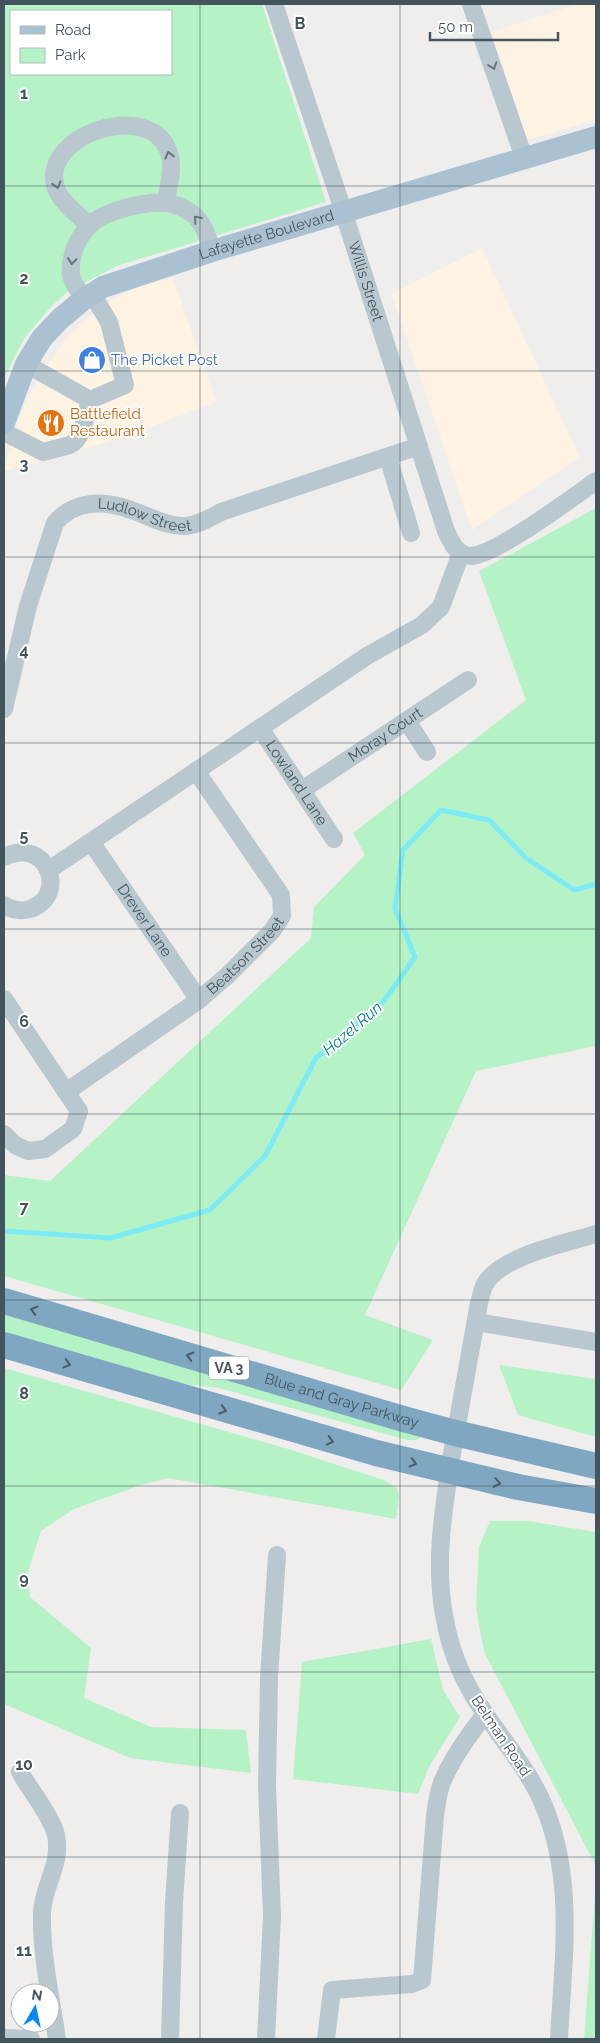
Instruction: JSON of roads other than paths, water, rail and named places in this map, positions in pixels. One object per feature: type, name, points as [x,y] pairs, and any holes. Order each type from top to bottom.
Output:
[{"type":"highway","name":"Blue and Gray Parkway","points":[[4,1301],[456,1433],[596,1466]]},
{"type":"highway","points":[[4,1345],[285,1428],[449,1472],[596,1501]]},
{"type":"main road","name":"Lafayette Boulevard","points":[[4,423],[26,364],[42,338],[60,319],[88,296],[103,287],[212,251],[596,136]]},
{"type":"street","name":"Willis Street","points":[[274,4],[344,213],[446,531],[452,545],[461,553]]},
{"type":"street","points":[[471,4],[524,158]]},
{"type":"street","points":[[89,225],[67,204],[55,186],[56,163],[62,153],[74,142],[90,133],[114,125],[140,127],[153,132],[162,140],[170,158],[171,170],[166,203]]},
{"type":"street","points":[[90,400],[125,385],[109,322],[88,296],[74,283],[71,262],[79,239],[89,225],[105,216],[126,209],[147,204],[166,203],[182,208],[195,216],[207,235],[212,251]]},
{"type":"street","points":[[26,364],[90,400]]},
{"type":"street","points":[[4,432],[43,452],[74,443],[81,432],[90,400]]},
{"type":"street","name":"Ludlow Street","points":[[4,709],[28,606],[54,524],[62,514],[73,507],[85,504],[107,505],[130,509],[172,525],[188,526],[203,522],[222,512],[419,446]]},
{"type":"street","points":[[388,457],[411,533]]},
{"type":"street","points":[[48,870],[367,656],[422,625],[441,607],[461,553],[470,556],[495,549],[596,481]]},
{"type":"street","name":"Moray Court","points":[[302,790],[468,680]]},
{"type":"street","points":[[407,721],[427,752]]},
{"type":"street","name":"Lowland Lane","points":[[260,728],[334,839]]},
{"type":"street","name":"Beatson Street","points":[[66,1092],[199,1000],[272,931],[282,916],[281,896],[196,771]]},
{"type":"street","name":"Drever Lane","points":[[91,842],[199,1000]]},
{"type":"street","points":[[4,857],[22,851],[35,855],[43,862],[51,880],[45,899],[37,906],[28,910],[18,911],[4,905]]},
{"type":"street","points":[[4,1000],[79,1111],[73,1130],[45,1149],[28,1151],[15,1145],[4,1134]]},
{"type":"street","name":"Belman Road","points":[[559,2039],[566,1908],[562,1866],[553,1832],[541,1800],[525,1772],[470,1690],[457,1662],[445,1622],[440,1594],[440,1571],[444,1500],[484,1285],[500,1268],[515,1259],[596,1234]]},
{"type":"street","points":[[476,1322],[596,1342]]},
{"type":"street","points":[[266,2039],[272,1916],[267,1785],[269,1688],[277,1555]]},
{"type":"street","points":[[326,2039],[332,1990],[412,1984],[422,1980],[435,1816],[439,1793],[443,1778],[468,1737],[485,1714]]},
{"type":"street","points":[[20,1772],[56,1832],[58,1848],[56,1863],[46,1889],[42,1910],[42,1925],[57,2039]]},
{"type":"street","points":[[170,2039],[174,1902],[180,1813]]},
{"type":"street","points":[[4,2038],[31,2039]]},
{"type":"waterway","name":"Hazel Run","points":[[4,1231],[110,1238],[210,1210],[265,1156],[316,1058],[384,1001],[415,957],[395,908],[403,850],[441,810],[489,820],[526,858],[574,890],[596,884]]},
{"type":"place","name":"The Picket Post","points":[[92,360]]},
{"type":"place","name":"Battlefield Restaurant","points":[[51,423]]}]
